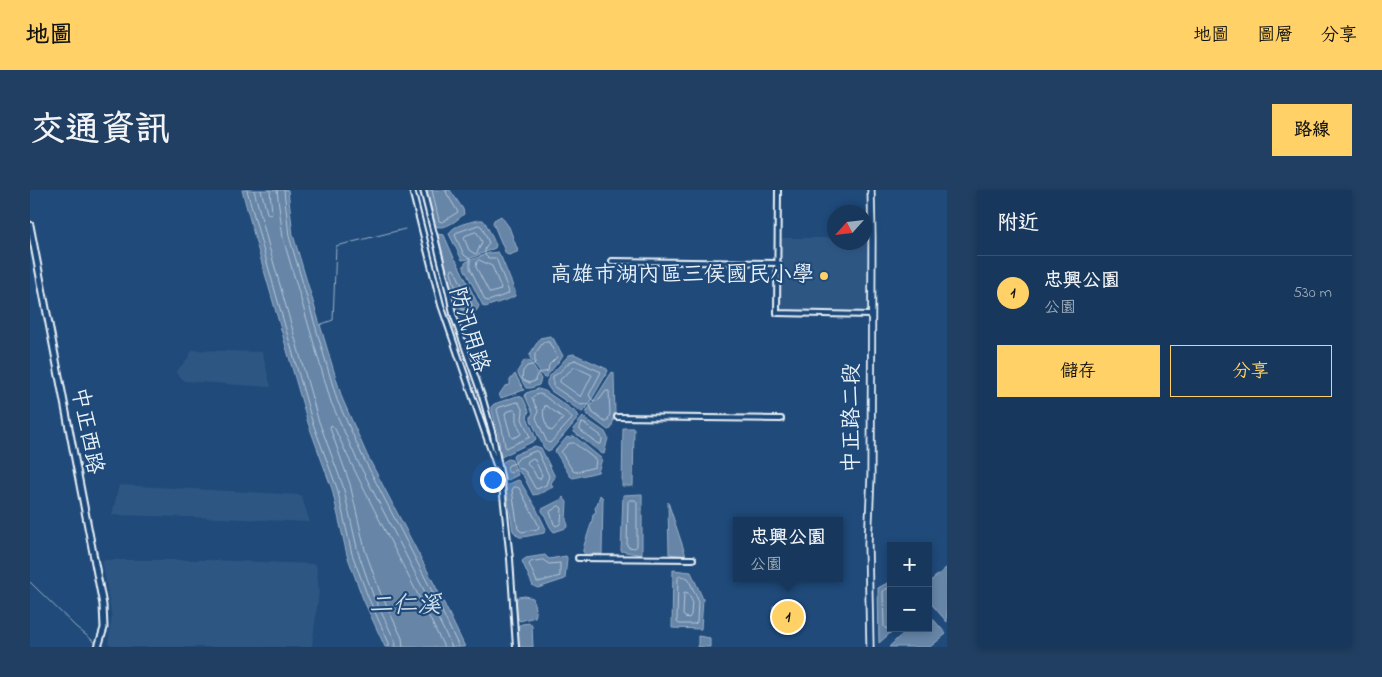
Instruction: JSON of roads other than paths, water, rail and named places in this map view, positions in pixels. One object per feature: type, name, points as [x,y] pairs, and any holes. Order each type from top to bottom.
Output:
[{"type":"main road","name":"中正路二段","points":[[870,647],[868,544],[871,476],[872,190]]},
{"type":"street","name":"防汛用路","points":[[412,190],[441,305],[501,477]]},
{"type":"street","points":[[423,190],[453,314],[482,396],[493,435],[501,477],[510,559],[516,647]]},
{"type":"street","points":[[778,190],[776,313],[871,314]]},
{"type":"street","name":"中正西路","points":[[30,225],[103,604],[105,619],[99,645]]},
{"type":"street","points":[[612,261],[778,263]]},
{"type":"street","points":[[617,417],[781,419]]},
{"type":"street","points":[[578,558],[693,559]]},
{"type":"water","name":"二仁溪","points":[[242,190],[288,190],[293,235],[342,398],[367,455],[465,647],[385,647],[363,599],[347,555],[332,489],[308,423]]},
{"type":"water","points":[[427,190],[450,190],[463,209],[464,214],[446,226],[435,226]]},
{"type":"water","points":[[501,216],[509,227],[518,251],[509,255],[506,254],[493,223],[494,220]]},
{"type":"water","points":[[483,220],[486,224],[496,245],[495,248],[462,260],[449,234],[457,226]]},
{"type":"water","points":[[437,234],[444,235],[479,306],[477,310],[462,317],[459,315],[447,280]]},
{"type":"water","points":[[498,252],[515,291],[515,296],[485,307],[464,265],[466,262],[489,253]]},
{"type":"water","points":[[550,336],[563,356],[544,378],[530,358],[530,354],[540,338]]},
{"type":"water","points":[[574,354],[608,371],[586,409],[582,412],[551,391],[547,385],[549,377],[569,355]]},
{"type":"water","points":[[526,360],[530,361],[541,379],[539,385],[531,388],[526,388],[517,372]]},
{"type":"water","points":[[612,372],[614,373],[615,415],[611,429],[608,430],[586,413]]},
{"type":"water","points":[[515,374],[524,390],[501,398],[499,395],[505,386],[510,385],[510,380]]},
{"type":"water","points":[[538,389],[545,391],[577,413],[579,417],[552,449],[548,451],[544,448],[531,420],[533,413],[525,396],[526,393]]},
{"type":"water","points":[[517,396],[523,398],[529,411],[527,417],[536,439],[501,457],[499,438],[491,407],[494,404]]},
{"type":"water","points":[[583,417],[605,432],[608,438],[604,454],[574,432],[573,429]]},
{"type":"water","points":[[623,428],[634,428],[633,486],[622,486]]},
{"type":"water","points":[[574,436],[602,459],[598,472],[573,478],[570,476],[555,451],[567,437]]},
{"type":"water","points":[[535,446],[541,448],[555,477],[551,483],[553,487],[533,495],[524,477],[519,472],[513,457]]},
{"type":"water","points":[[508,459],[512,460],[518,475],[506,481],[502,465]]},
{"type":"water","points":[[518,480],[536,508],[546,529],[544,533],[519,537],[513,531],[506,487]]},
{"type":"water","points":[[642,494],[642,555],[621,551],[623,495]]},
{"type":"water","points":[[600,495],[603,498],[602,554],[586,556],[583,549]]},
{"type":"water","points":[[563,497],[567,502],[566,520],[568,525],[566,528],[554,532],[542,509]]},
{"type":"water","points":[[668,502],[686,556],[669,554]]},
{"type":"water","points":[[545,555],[549,559],[566,556],[565,579],[538,588],[533,586],[522,561],[526,558]]},
{"type":"water","points":[[947,568],[947,622],[932,605],[932,580]]},
{"type":"water","points":[[673,570],[691,572],[703,599],[701,629],[672,628]]},
{"type":"water","points":[[887,583],[887,632],[891,632],[879,643],[878,588]]},
{"type":"water","points":[[518,597],[533,598],[536,614],[535,617],[520,621],[518,619],[516,600]]},
{"type":"water","points":[[932,618],[946,634],[930,647],[889,647],[904,632],[932,632]]},
{"type":"water","points":[[530,623],[532,626],[533,647],[519,647],[518,626]]},
{"type":"water","points":[[698,636],[710,638],[710,647],[698,647]]},
{"type":"waterway","points":[[319,325],[333,320],[336,246],[405,229]]},
{"type":"waterway","points":[[30,582],[76,627],[97,644]]},
{"type":"place","name":"高雄市湖內區三侯國民小學","points":[[824,276]]},
{"type":"place","name":"忠興公園","points":[[788,617]]}]
